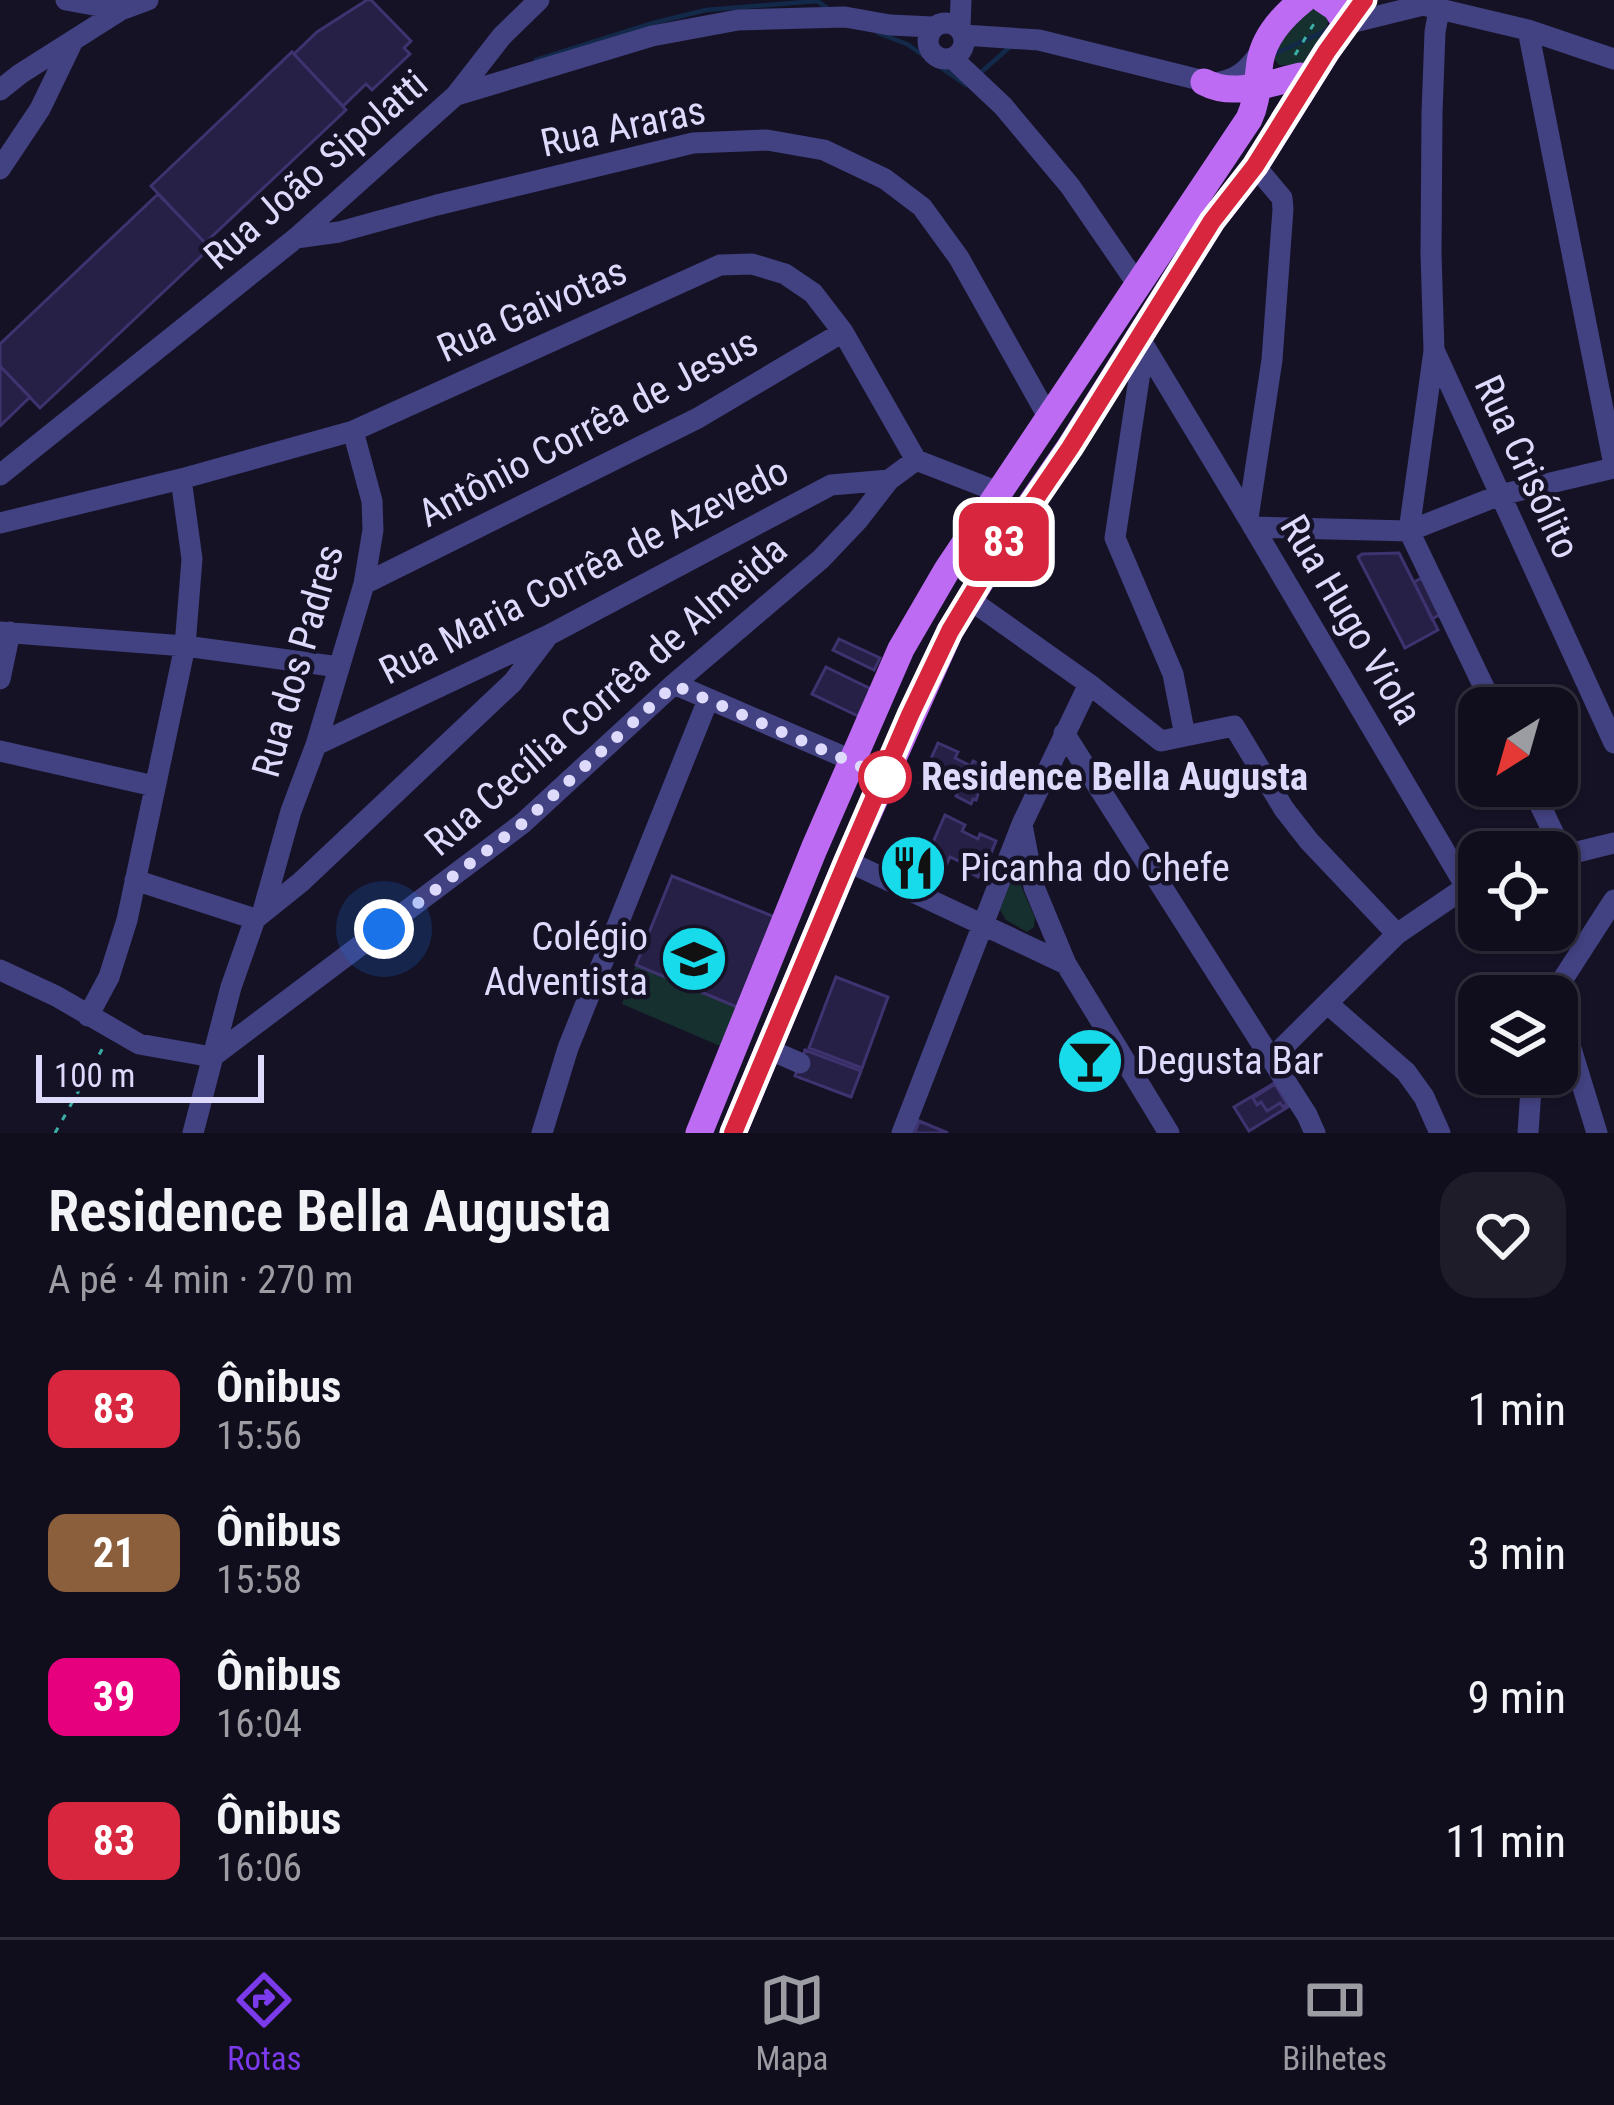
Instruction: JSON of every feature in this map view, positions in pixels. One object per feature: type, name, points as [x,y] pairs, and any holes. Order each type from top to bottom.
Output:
[{"type":"main road","points":[[700,1133],[851,760],[868,706],[923,610],[1249,119],[1262,50],[1276,26],[1303,0]]},
{"type":"main road","points":[[1324,0],[1346,24]]},
{"type":"main road","points":[[733,1133],[936,657],[969,599],[1141,342],[1212,221],[1255,166],[1306,76],[1364,0]]},
{"type":"main road","points":[[1262,50],[1273,68],[1306,76]]},
{"type":"main road","points":[[1213,86],[1258,86],[1306,76]]},
{"type":"main road","points":[[1213,86],[1241,102],[1249,119]]},
{"type":"street","points":[[66,0],[122,10]]},
{"type":"street","points":[[0,90],[122,10],[148,0]]},
{"type":"street","name":"Rua João Sipolatti","points":[[0,475],[296,238],[456,95],[502,36],[539,0]]},
{"type":"street","points":[[958,0],[949,28],[927,40],[1003,106],[1070,186],[1138,285]]},
{"type":"street","points":[[1434,5],[1434,352],[1409,532],[1484,687]]},
{"type":"street","points":[[1346,24],[1434,5],[1614,59]]},
{"type":"street","points":[[456,95],[652,36],[738,20],[843,9],[890,25],[942,56],[963,49],[949,28]]},
{"type":"street","points":[[890,25],[1039,40],[1213,86],[1238,76],[1262,50]]},
{"type":"street","points":[[1141,342],[1251,523],[1409,532],[1500,495],[1614,466],[1528,30]]},
{"type":"street","points":[[0,169],[40,109],[72,43]]},
{"type":"street","name":"Rua Araras","points":[[296,238],[339,232],[693,143],[767,140],[824,150],[885,179],[922,207],[959,258],[1050,420]]},
{"type":"street","name":"Rua Hugo Viola","points":[[1255,166],[1282,198],[1283,208],[1272,360],[1251,523],[1458,861]]},
{"type":"street","name":"Rua Gaivotas","points":[[0,523],[353,431],[720,265],[752,264],[785,274],[813,292],[843,332],[916,460]]},
{"type":"street","name":"Antônio Corrêa de Jesus","points":[[364,584],[698,418],[843,332]]},
{"type":"street","points":[[1141,342],[1115,538],[1173,674],[1185,736]]},
{"type":"street","name":"Rua Crisólito","points":[[1434,352],[1614,743]]},
{"type":"street","name":"Rua dos Padres","points":[[193,1133],[231,987],[260,915],[364,584],[373,530],[372,501],[353,431]]},
{"type":"street","points":[[916,460],[1000,493]]},
{"type":"street","name":"Rua Cecília Corrêa de Almeida","points":[[212,1057],[523,823],[821,559],[890,480],[916,460]]},
{"type":"street","points":[[88,1016],[109,977],[127,920],[185,646],[192,559],[181,479]]},
{"type":"street","name":"Rua Maria Corrêa de Azevedo","points":[[316,745],[549,635],[831,485],[890,480]]},
{"type":"street","points":[[969,599],[1161,741],[1234,726],[1297,825],[1397,934]]},
{"type":"street","points":[[0,679],[5,632],[185,646],[339,667]]},
{"type":"street","points":[[135,880],[260,915],[513,682],[549,635]]},
{"type":"street","points":[[902,1133],[1022,824],[1089,684]]},
{"type":"street","points":[[674,685],[851,760]]},
{"type":"street","points":[[542,1133],[568,1048],[708,700]]},
{"type":"street","points":[[1064,734],[1315,1133]]},
{"type":"street","points":[[0,751],[154,787]]},
{"type":"street","points":[[1022,824],[1034,887],[1066,964],[1169,1133]]},
{"type":"street","points":[[1578,852],[1614,843]]},
{"type":"street","points":[[847,861],[1066,964]]},
{"type":"street","points":[[1271,1059],[1397,934],[1458,895]]},
{"type":"street","points":[[1568,975],[1614,900]]},
{"type":"street","points":[[0,970],[139,1044],[212,1057]]},
{"type":"street","points":[[1328,1004],[1406,1072],[1440,1133]]},
{"type":"street","points":[[768,1049],[800,1063]]},
{"type":"street","points":[[1578,1071],[1597,1133]]},
{"type":"street","points":[[1528,1133],[1531,1095]]},
{"type":"path","points":[[55,1133],[113,1030]]},
{"type":"green space","points":[[1314,6],[1328,19],[1327,31],[1306,66],[1279,65],[1273,57],[1274,46]]},
{"type":"green space","points":[[1012,879],[1019,881],[1035,918],[1027,932],[1006,920],[1000,910]]},
{"type":"green space","points":[[636,965],[737,1007],[720,1046],[622,1004]]},
{"type":"building","points":[[367,0],[411,41],[404,48],[410,54],[372,90],[366,84],[343,106],[294,54],[317,32]]},
{"type":"building","points":[[292,52],[346,110],[205,243],[151,186]]},
{"type":"building","points":[[158,194],[210,248],[40,408],[0,366],[0,344]]},
{"type":"building","points":[[0,366],[30,397],[0,426]]},
{"type":"building","points":[[1399,553],[1438,630],[1405,648],[1358,557]]},
{"type":"building","points":[[1424,577],[1443,613],[1432,619],[1414,582]]},
{"type":"building","points":[[839,639],[880,658],[874,670],[833,650]]},
{"type":"building","points":[[826,667],[871,689],[858,716],[812,694]]},
{"type":"building","points":[[938,743],[958,752],[955,758],[971,766],[973,761],[988,768],[971,804],[943,784],[939,792],[920,783]]},
{"type":"building","points":[[945,815],[965,825],[962,831],[996,841],[978,877],[950,857],[946,865],[927,856]]},
{"type":"building","name":"Colégio Adventista","points":[[672,876],[775,917],[737,1007],[636,965]]},
{"type":"building","points":[[836,977],[888,997],[862,1068],[809,1048]]},
{"type":"building","points":[[805,1050],[861,1071],[851,1097],[795,1076]]},
{"type":"building","points":[[1276,1082],[1291,1105],[1249,1131],[1234,1107]]},
{"type":"building","points":[[1275,1084],[1287,1104],[1267,1111],[1253,1098]]},
{"type":"building","points":[[919,1121],[948,1133],[915,1133]]},
{"type":"waterway","points":[[536,60],[706,10],[817,1],[826,7]]},
{"type":"waterway","points":[[1274,54],[1330,29]]},
{"type":"waterway","points":[[878,33],[907,44],[966,85]]},
{"type":"waterway","points":[[979,74],[1011,46]]},
{"type":"bus line","name":"83","points":[[733,1133],[950,631],[1212,221],[1255,166],[1364,0]]},
{"type":"place","name":"Residence Bella Augusta","points":[[885,777]]},
{"type":"place","name":"Picanha do Chefe","points":[[913,868]]},
{"type":"place","name":"Colégio Adventista","points":[[694,959]]},
{"type":"place","name":"Degusta Bar","points":[[1090,1061]]},
{"type":"route","points":[[384,929],[523,823],[674,685],[885,777]]}]
